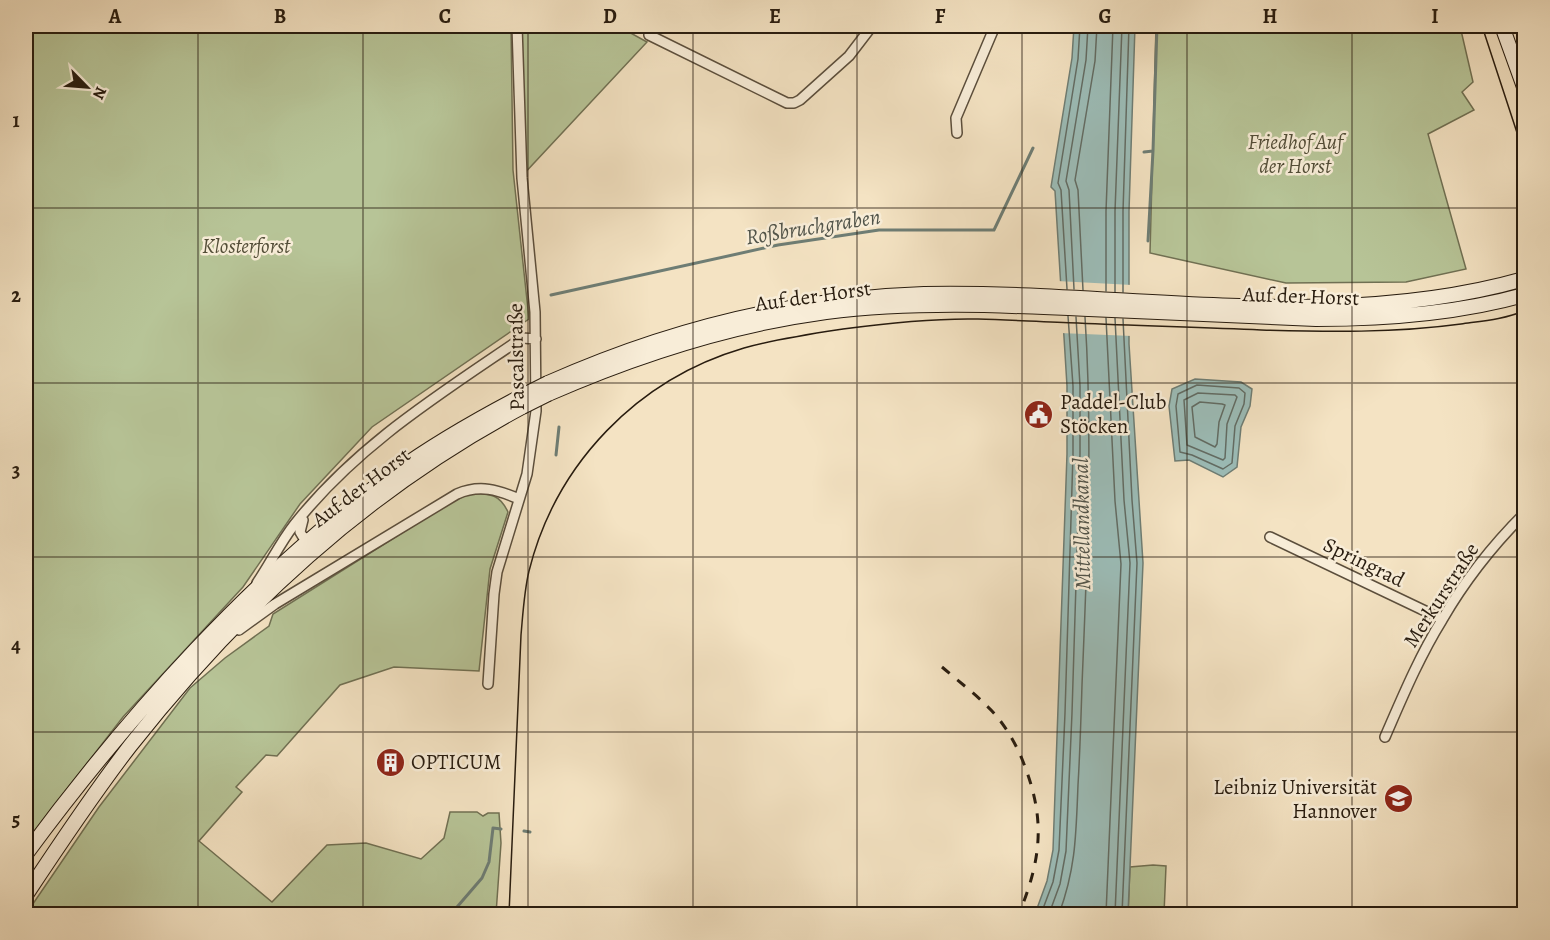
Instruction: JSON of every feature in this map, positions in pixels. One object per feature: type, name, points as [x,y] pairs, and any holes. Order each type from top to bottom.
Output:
[{"type":"street","name":"Pascalstraße","points":[[488,684],[497,572],[527,474],[536,411],[535,312],[522,178],[517,26]]},
{"type":"street","points":[[654,26],[649,35],[781,102],[794,103],[849,56],[872,26]]},
{"type":"street","points":[[957,134],[956,118],[994,26]]},
{"type":"street","points":[[1502,26],[1524,87]]},
{"type":"street","name":"Auf der Horst","points":[[1145,306],[1375,303],[1465,293],[1524,279]]},
{"type":"street","name":"Auf der Horst","points":[[26,854],[138,714],[199,647],[311,539],[394,473],[446,438],[548,389],[678,344],[773,321],[825,312],[921,304],[1052,302],[1145,306],[1316,319],[1373,319],[1460,309],[1524,295]]},
{"type":"street","name":"Auf der Horst","points":[[248,598],[294,525],[352,462],[397,424],[522,338],[536,339]]},
{"type":"street","name":"Auf der Horst","points":[[26,895],[64,837],[130,747],[207,655],[262,598],[372,502],[451,447],[522,402]]},
{"type":"street","name":"Auf der Horst","points":[[207,655],[275,604],[457,494],[476,488],[490,488],[519,499]]},
{"type":"street","name":"Auf der Horst","points":[[308,510],[299,529],[303,537],[311,539]]},
{"type":"street","name":"Merkurstraße","points":[[1385,737],[1413,674],[1442,619],[1496,543],[1524,514]]},
{"type":"street","name":"Springrad","points":[[1270,537],[1442,619]]},
{"type":"green space","name":"Klosterforst","points":[[26,26],[511,26],[513,170],[529,319],[372,427],[300,504],[243,587],[123,717],[26,842]]},
{"type":"green space","points":[[522,26],[618,26],[647,42],[520,178]]},
{"type":"green space","name":"Friedhof Auf der Horst","points":[[1156,26],[1460,26],[1473,82],[1462,92],[1474,110],[1428,134],[1466,269],[1406,282],[1286,283],[1150,253]]},
{"type":"green space","points":[[470,493],[497,498],[508,512],[490,569],[479,671],[394,667],[340,685],[277,756],[266,755],[236,787],[242,792],[199,841],[272,902],[327,845],[366,843],[421,859],[444,838],[450,812],[477,812],[483,816],[488,813],[499,813],[501,843],[496,914],[26,914],[99,807],[190,688],[225,658],[269,626],[273,614],[448,504]]},
{"type":"green space","points":[[1166,866],[1164,914],[1128,914],[1130,867]]},
{"type":"water","name":"Mittellandkanal","points":[[1074,26],[1135,26],[1129,211],[1129,344],[1143,563],[1128,914],[1035,914],[1047,881],[1053,850],[1067,454],[1067,386],[1055,191],[1051,187],[1072,58]]},
{"type":"water","points":[[1195,379],[1241,382],[1252,389],[1250,406],[1241,427],[1237,467],[1223,477],[1189,460],[1175,461],[1169,406],[1172,389]]},
{"type":"pier","points":[[1057,281],[1132,285],[1132,336],[1060,333]]},
{"type":"waterway","points":[[1144,152],[1153,151],[1157,26]]},
{"type":"waterway","name":"Roßbruchgraben","points":[[551,295],[778,245],[879,230],[994,230],[1033,148]]},
{"type":"waterway","points":[[1148,241],[1153,151]]},
{"type":"waterway","name":"Roßbruchgraben","points":[[556,455],[559,427]]},
{"type":"waterway","name":"Roßbruchgraben","points":[[451,914],[482,878],[489,862],[493,828],[501,829]]},
{"type":"waterway","name":"Roßbruchgraben","points":[[524,831],[530,832]]},
{"type":"tram line","points":[[1482,26],[1524,154]]},
{"type":"tram line","points":[[509,914],[521,635],[529,571],[542,532],[559,495],[581,461],[607,431],[637,404],[669,381],[705,362],[756,345],[831,331],[910,321],[978,319],[1261,330],[1361,331],[1461,324],[1501,318],[1524,311]]},
{"type":"railway","points":[[942,667],[998,718],[1015,745],[1030,780],[1038,819],[1038,837],[1033,874],[1019,914]]},
{"type":"place","name":"Paddel-Club Stöcken","points":[[1039,414]]},
{"type":"place","name":"OPTICUM","points":[[390,762]]},
{"type":"place","name":"Leibniz Universität Hannover","points":[[1398,799]]}]
